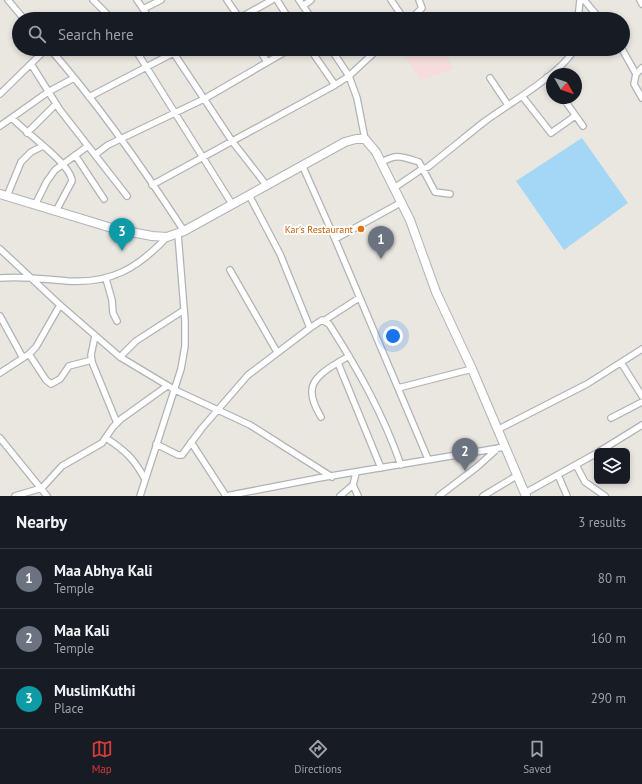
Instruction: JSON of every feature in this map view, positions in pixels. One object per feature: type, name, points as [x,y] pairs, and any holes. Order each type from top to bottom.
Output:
[{"type":"main road","points":[[4,195],[116,229],[152,236],[166,237],[181,232],[303,167],[345,142],[356,139],[365,139],[373,147],[382,162],[402,202],[436,292],[472,369],[497,430],[502,447],[518,475],[526,494]]},
{"type":"street","points":[[8,0],[18,12]]},
{"type":"street","points":[[94,0],[105,12]]},
{"type":"street","points":[[137,0],[145,12]]},
{"type":"street","points":[[143,9],[161,0]]},
{"type":"street","points":[[227,0],[235,12]]},
{"type":"street","points":[[251,12],[272,0]]},
{"type":"street","points":[[277,0],[285,12]]},
{"type":"street","points":[[299,0],[307,12]]},
{"type":"street","points":[[303,6],[311,0]]},
{"type":"street","points":[[391,0],[399,12]]},
{"type":"street","points":[[418,12],[422,8],[419,0]]},
{"type":"street","points":[[579,12],[580,0]]},
{"type":"street","points":[[584,0],[594,12]]},
{"type":"street","points":[[640,0],[642,4]]},
{"type":"street","points":[[0,94],[39,56]]},
{"type":"street","points":[[56,56],[120,139],[152,185],[181,232],[185,346],[175,390],[140,496]]},
{"type":"street","points":[[140,56],[232,204]]},
{"type":"street","points":[[89,97],[147,67],[164,56]]},
{"type":"street","points":[[175,56],[232,141],[267,186]]},
{"type":"street","points":[[263,56],[267,62]]},
{"type":"street","points":[[96,154],[120,139],[204,99],[278,56]]},
{"type":"street","points":[[315,56],[335,84]]},
{"type":"street","points":[[336,56],[349,76],[357,98],[365,139]]},
{"type":"street","points":[[152,185],[349,76],[370,56]]},
{"type":"street","points":[[557,68],[571,56]]},
{"type":"street","points":[[626,56],[636,74]]},
{"type":"street","points":[[31,64],[56,104],[127,196]]},
{"type":"street","points":[[642,68],[636,74],[634,84],[642,98]]},
{"type":"street","points":[[0,126],[13,119],[48,92],[74,78]]},
{"type":"street","points":[[490,78],[508,105]]},
{"type":"street","points":[[394,188],[422,169],[428,167],[546,78]]},
{"type":"street","points":[[522,96],[551,134],[575,116]]},
{"type":"street","points":[[27,133],[56,104]]},
{"type":"street","points":[[567,104],[583,126]]},
{"type":"street","points":[[13,119],[27,133],[63,163],[71,173],[72,181],[56,211]]},
{"type":"street","points":[[4,195],[21,162],[27,155],[42,146]]},
{"type":"street","points":[[35,205],[47,181],[63,163],[88,146]]},
{"type":"street","points":[[74,155],[104,199]]},
{"type":"street","points":[[382,162],[391,157],[398,156],[418,162],[435,192],[450,194]]},
{"type":"street","points":[[303,167],[428,459]]},
{"type":"street","points":[[249,195],[280,254],[310,328]]},
{"type":"street","points":[[335,239],[402,202]]},
{"type":"street","points":[[0,278],[30,277],[69,281],[106,279],[137,265],[154,251],[166,237]]},
{"type":"street","points":[[0,249],[60,305],[120,357],[167,386],[218,409],[278,441],[332,477]]},
{"type":"street","points":[[230,270],[277,352]]},
{"type":"street","points":[[106,279],[112,300],[113,313],[117,320]]},
{"type":"street","points":[[156,444],[180,455],[248,375],[310,328],[359,298]]},
{"type":"street","points":[[0,373],[29,354],[43,336],[60,305]]},
{"type":"street","points":[[120,357],[136,341],[184,310]]},
{"type":"street","points":[[0,316],[23,358]]},
{"type":"street","points":[[324,320],[349,356],[372,396],[401,464]]},
{"type":"street","points":[[95,336],[92,360],[117,422]]},
{"type":"street","points":[[497,430],[587,384],[622,364],[642,350]]},
{"type":"street","points":[[29,354],[46,380],[51,384],[60,379],[69,366],[92,360]]},
{"type":"street","points":[[321,417],[312,399],[311,391],[313,384],[325,372],[349,356]]},
{"type":"street","points":[[338,363],[381,468]]},
{"type":"street","points":[[622,364],[642,396]]},
{"type":"street","points":[[398,388],[472,369]]},
{"type":"street","points":[[15,496],[42,488],[62,466],[102,443],[117,422],[167,386]]},
{"type":"street","points":[[612,418],[642,402]]},
{"type":"street","points":[[605,448],[642,426]]},
{"type":"street","points":[[0,438],[47,496]]},
{"type":"street","points":[[106,438],[126,452],[134,460],[145,479]]},
{"type":"street","points":[[192,442],[226,496],[247,494],[428,459],[502,447]]},
{"type":"street","points":[[438,496],[477,468],[502,447]]},
{"type":"street","points":[[526,494],[594,455]]},
{"type":"street","points":[[576,465],[585,482],[604,496]]},
{"type":"street","points":[[356,473],[354,486],[358,496]]},
{"type":"street","points":[[483,496],[518,475]]},
{"type":"street","points":[[558,475],[567,496]]},
{"type":"street","points":[[340,496],[354,486]]},
{"type":"shaded area","points":[[405,56],[447,56],[453,69],[420,80]]},
{"type":"water","points":[[582,138],[628,203],[564,250],[516,181]]},
{"type":"place","name":"Kar's Restaurant","points":[[361,229]]},
{"type":"place","name":"MuslimKuthi","points":[[122,251]]},
{"type":"place","name":"Maa Abhya Kali","points":[[381,259]]},
{"type":"place","name":"Maa Kali","points":[[465,471]]}]
